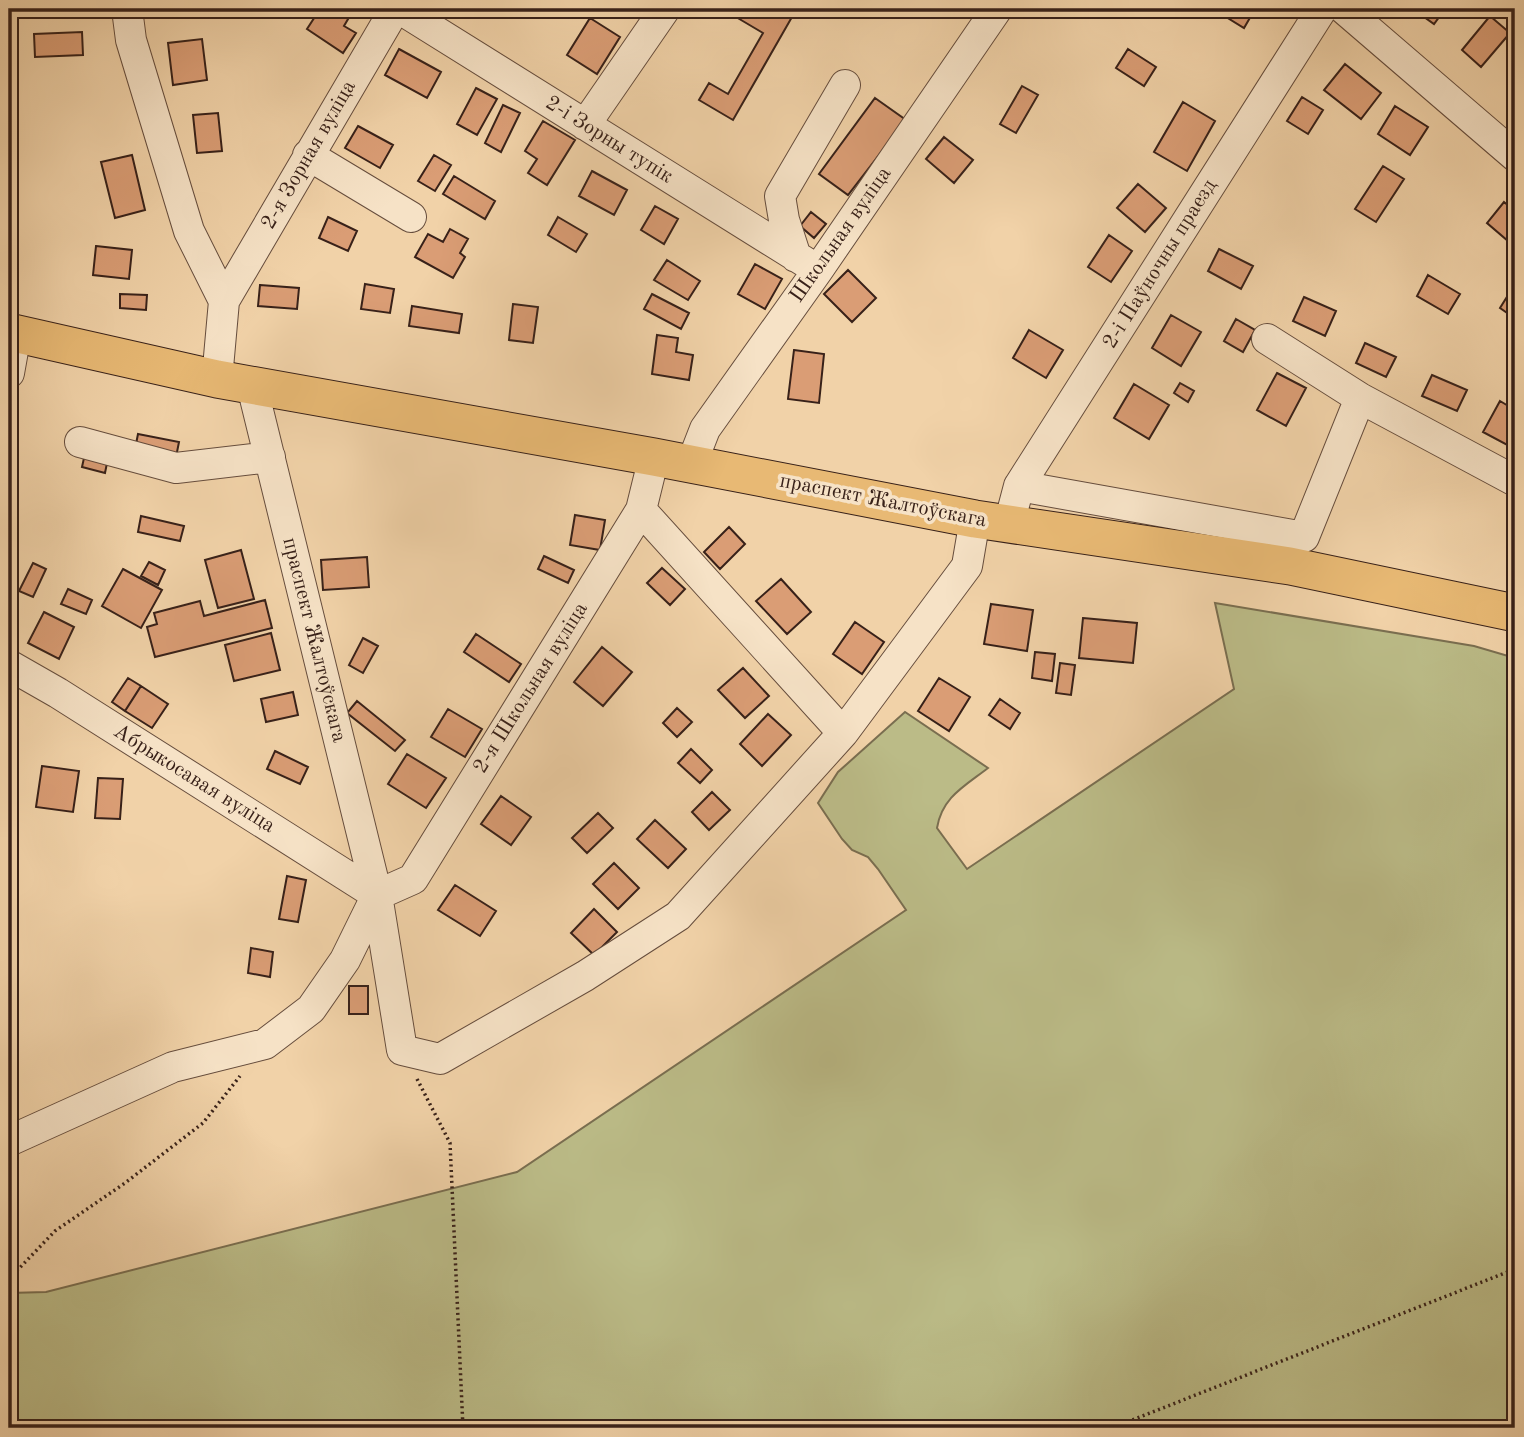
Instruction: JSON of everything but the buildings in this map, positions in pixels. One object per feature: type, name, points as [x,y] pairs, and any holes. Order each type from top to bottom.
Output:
[{"type":"main road","name":"праспект Жалтоўскага","points":[[12,333],[252,386],[654,457],[992,522],[1290,566],[1515,613]]},
{"type":"street","points":[[127,9],[131,40],[188,231],[224,301]]},
{"type":"street","name":"2-я Зорная вуліца","points":[[216,379],[224,301],[308,155],[397,9]]},
{"type":"street","name":"2-і Зорны тупік","points":[[397,9],[807,264]]},
{"type":"street","points":[[585,125],[665,9]]},
{"type":"street","name":"Школьная вуліца","points":[[691,465],[705,429],[807,264],[997,9]]},
{"type":"street","name":"2-і Паўночны праезд","points":[[402,1050],[440,1059],[585,976],[678,916],[843,733],[967,566],[992,522],[1019,486],[1322,9]]},
{"type":"street","points":[[1344,9],[1515,156]]},
{"type":"street","points":[[807,264],[784,220],[780,196],[845,85]]},
{"type":"street","points":[[308,155],[411,218]]},
{"type":"street","points":[[9,373],[12,333]]},
{"type":"street","points":[[1267,339],[1360,398],[1515,481]]},
{"type":"street","name":"праспект Жалтоўскага","points":[[252,386],[377,895],[402,1050]]},
{"type":"street","points":[[1019,486],[1304,537],[1360,398]]},
{"type":"street","points":[[80,442],[176,468],[270,457]]},
{"type":"street","name":"2-я Школьная вуліца","points":[[377,895],[413,879],[641,510],[654,457]]},
{"type":"street","points":[[641,510],[843,733]]},
{"type":"street","name":"Абрыкосавая вуліца","points":[[9,666],[58,693],[377,895]]},
{"type":"street","points":[[9,1141],[173,1067],[265,1044],[311,1009],[345,960],[377,895]]},
{"type":"path","points":[[9,1279],[55,1231],[125,1183],[204,1123],[265,1044]]},
{"type":"path","points":[[402,1050],[450,1143],[463,1428]]},
{"type":"path","points":[[1112,1428],[1515,1269]]},
{"type":"green space","points":[[1215,603],[1474,646],[1515,658],[1515,1428],[9,1428],[9,1293],[46,1292],[517,1172],[906,910],[878,869],[868,857],[852,850],[842,839],[818,803],[838,772],[905,712],[988,768],[949,800],[937,828],[967,869],[1234,689]]}]
